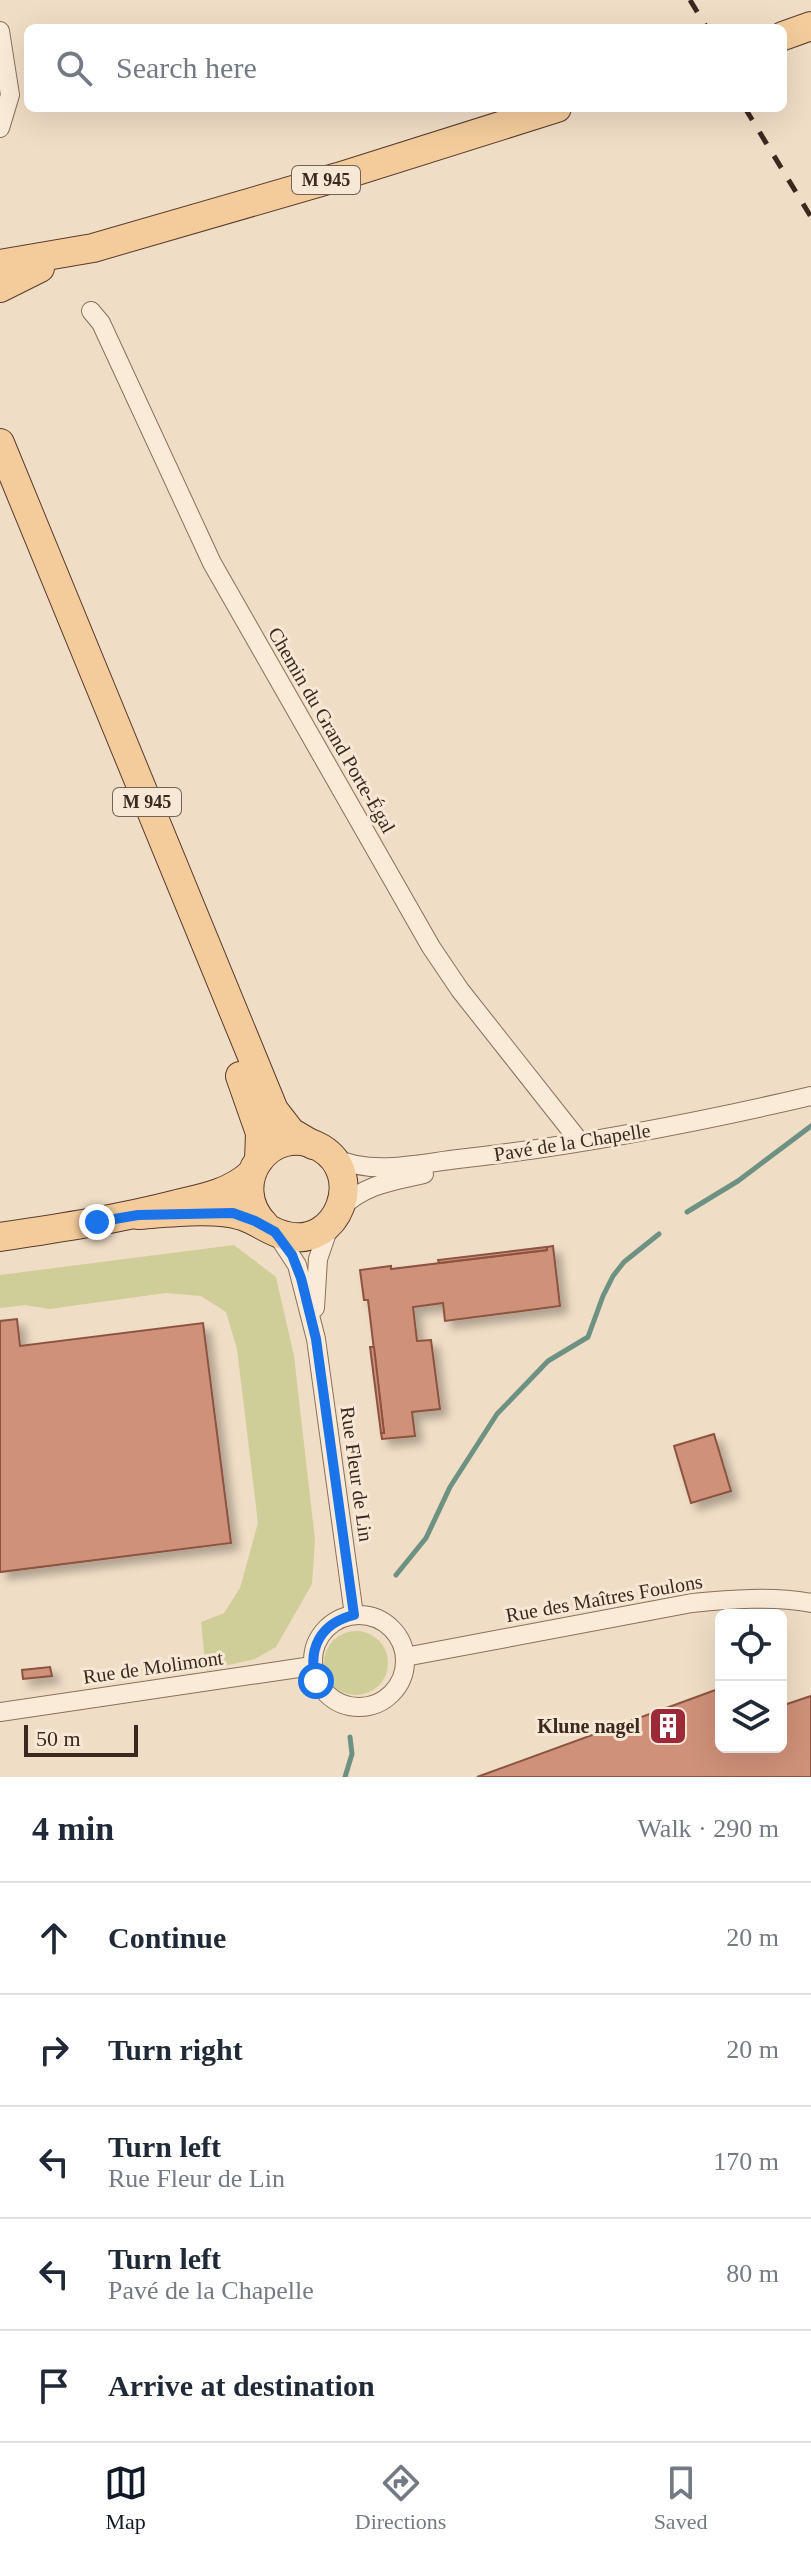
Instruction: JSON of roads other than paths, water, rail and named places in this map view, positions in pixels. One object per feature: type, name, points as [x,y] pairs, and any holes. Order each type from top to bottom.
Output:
[{"type":"main road","points":[[787,35],[811,26]]},
{"type":"main road","name":"M 945","points":[[0,288],[49,264],[93,248],[338,177],[544,112]]},
{"type":"main road","name":"M 945","points":[[0,264],[93,248]]},
{"type":"main road","name":"M 945","points":[[0,443],[274,1110],[291,1132],[322,1151]]},
{"type":"main road","name":"M 945","points":[[0,491],[251,1103],[260,1133],[255,1167]]},
{"type":"main road","name":"Pavé de la Chapelle","points":[[0,1237],[138,1215],[221,1192],[238,1185],[281,1144],[297,1142],[322,1151]]},
{"type":"main road","points":[[322,1151],[341,1172],[344,1183],[344,1194],[335,1217]]},
{"type":"main road","points":[[255,1167],[250,1202],[256,1215],[270,1229]]},
{"type":"main road","name":"Pavé de la Chapelle","points":[[138,1215],[233,1213],[289,1237],[304,1237],[319,1232],[335,1217]]},
{"type":"street","points":[[0,31],[10,95],[8,110],[0,128]]},
{"type":"street","name":"Chemin du Grand Porte-Égal","points":[[91,311],[101,323],[212,563],[431,947],[476,1011],[580,1142]]},
{"type":"street","name":"Pavé de la Chapelle","points":[[322,1151],[351,1165],[390,1167],[520,1153],[811,1096]]},
{"type":"street","points":[[335,1217],[356,1195],[378,1185],[520,1153]]},
{"type":"street","name":"Rue Fleur de Lin","points":[[316,1339],[318,1259],[335,1217]]},
{"type":"street","name":"Rue Fleur de Lin","points":[[270,1229],[295,1260],[316,1339],[354,1615]]},
{"type":"street","name":"Rue des Maîtres Foulons","points":[[405,1657],[692,1603],[726,1599],[811,1603]]},
{"type":"street","points":[[354,1615],[382,1621],[402,1643],[405,1657],[404,1673],[397,1688],[386,1700],[363,1707],[339,1704],[326,1695],[316,1681],[312,1666],[318,1637],[340,1618],[354,1615]]},
{"type":"street","name":"Rue de Molimont","points":[[0,1712],[312,1666]]},
{"type":"waterway","points":[[687,1212],[738,1181],[811,1126]]},
{"type":"waterway","points":[[396,1575],[426,1538],[450,1487],[497,1414],[548,1361],[588,1337],[613,1276],[624,1262],[659,1234]]},
{"type":"waterway","points":[[345,1777],[352,1754],[350,1737]]},
{"type":"railway","points":[[690,0],[705,24]]},
{"type":"railway","points":[[747,112],[811,217]]},
{"type":"place","name":"Klune nagel","points":[[668,1726]]}]
